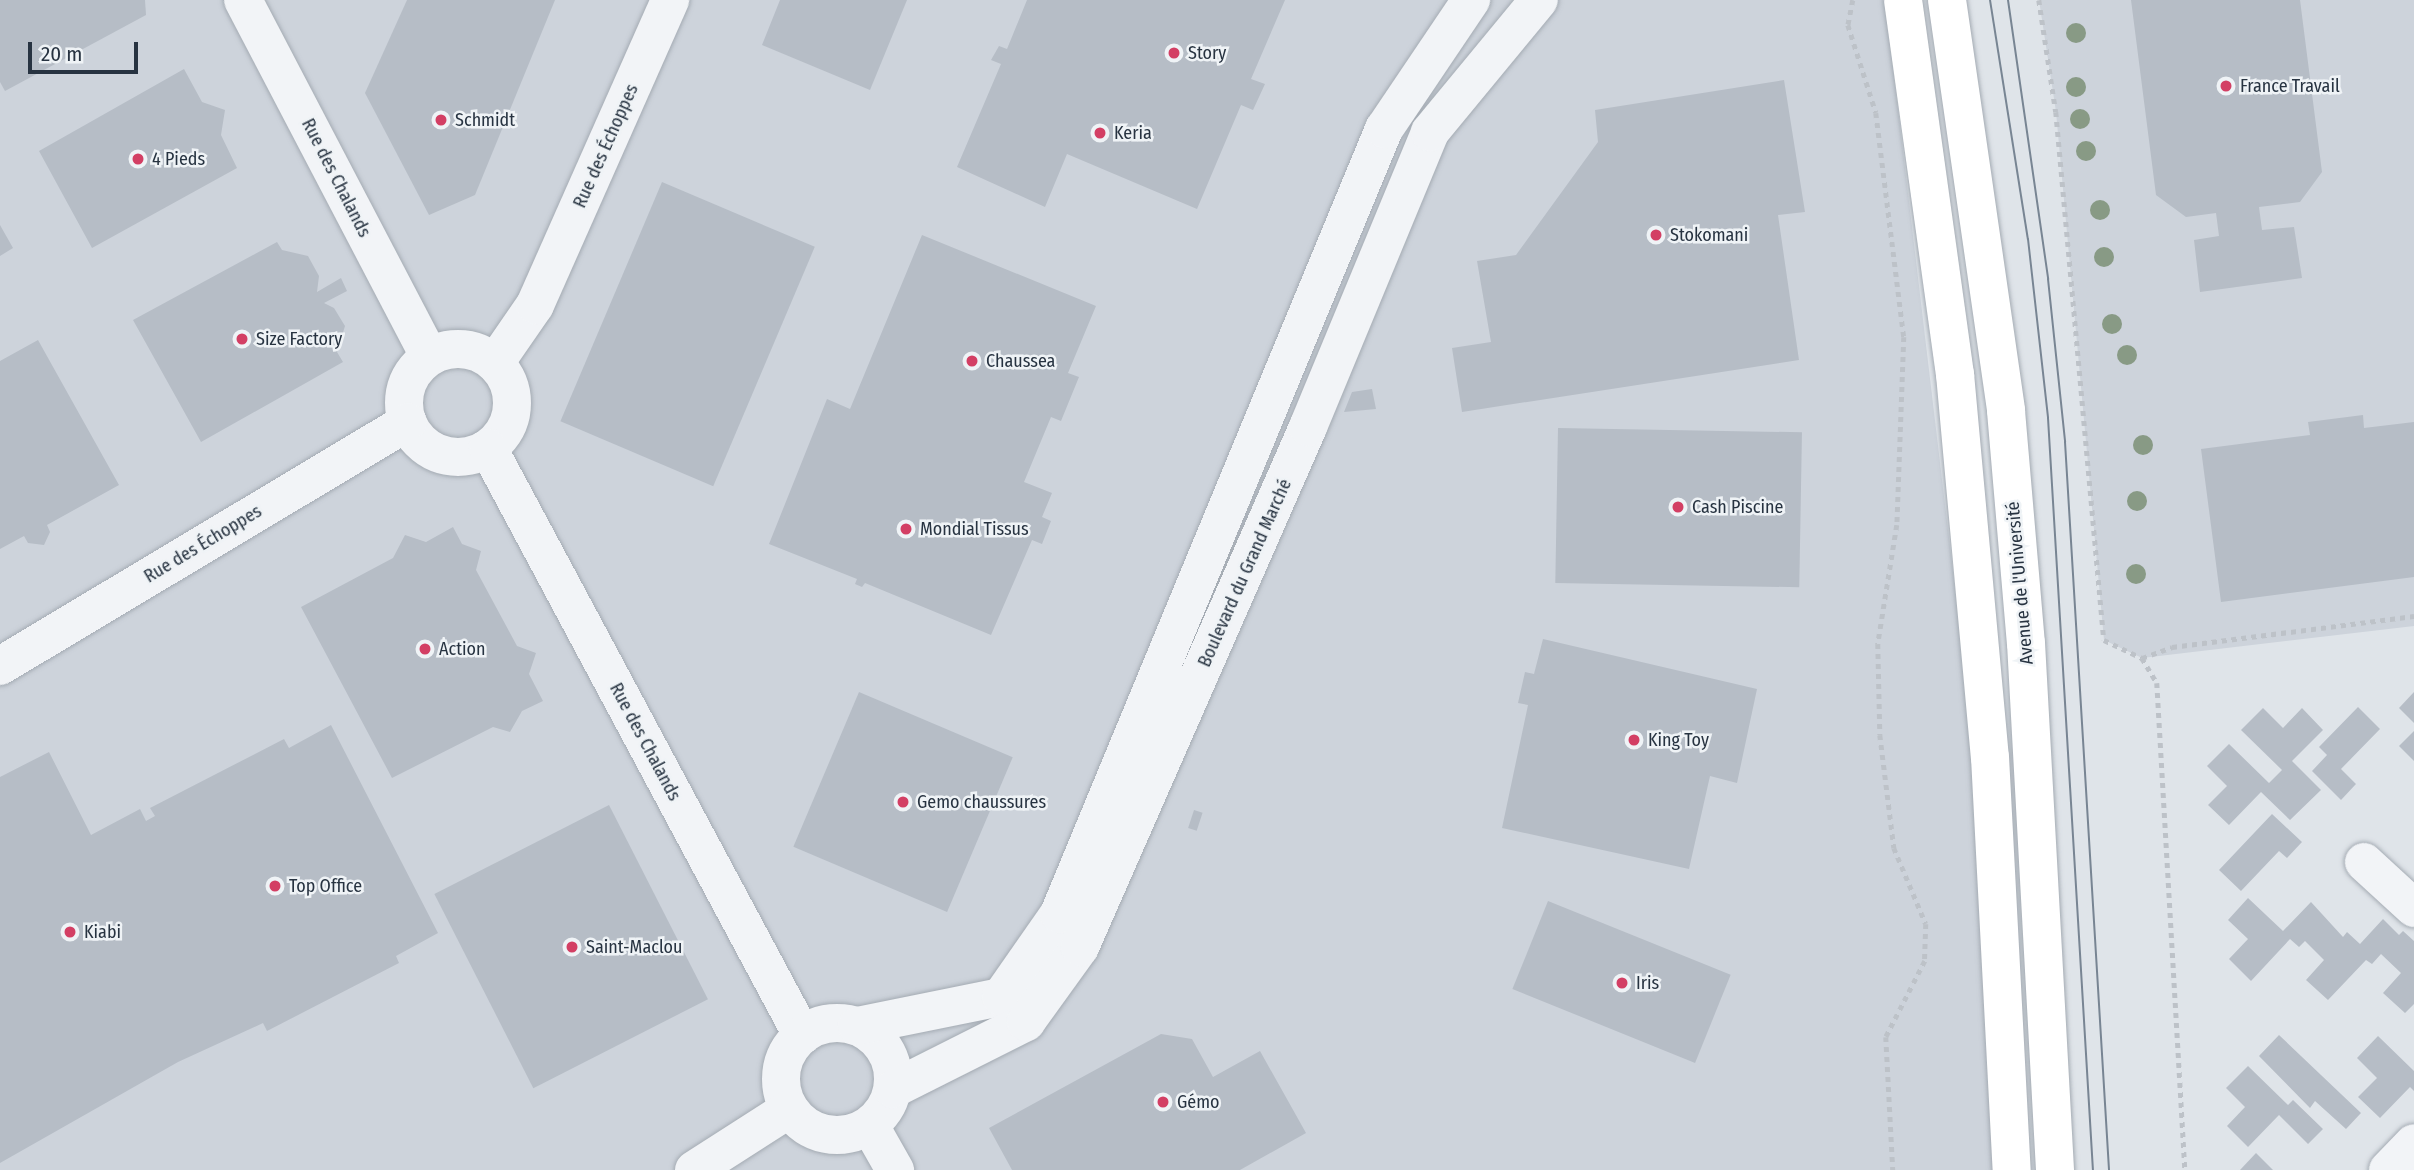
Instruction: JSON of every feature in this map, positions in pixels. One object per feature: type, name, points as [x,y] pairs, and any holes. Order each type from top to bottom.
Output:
[{"type":"main road","points":[[1903,0],[1955,374],[1990,757],[2012,1170]]},
{"type":"main road","name":"Avenue de l'Université","points":[[1948,0],[2006,411],[2026,643],[2055,1170]]},
{"type":"street","name":"Rue des Chalands","points":[[243,0],[429,356]]},
{"type":"street","name":"Rue des Échoppes","points":[[495,363],[535,305],[670,0]]},
{"type":"street","points":[[857,1026],[886,1051],[893,1089],[885,1110],[870,1126],[841,1136],[826,1135],[799,1121],[789,1109],[781,1077],[784,1061],[802,1035],[829,1024],[857,1026],[1001,997],[1059,914],[1384,129],[1471,0]]},
{"type":"street","name":"Boulevard du Grand Marché","points":[[893,1089],[1026,1022],[1080,947],[1308,427],[1430,132],[1539,0]]},
{"type":"street","points":[[463,348],[495,363],[506,376],[513,407],[504,430],[488,448],[473,455],[441,455],[415,437],[407,422],[406,385],[429,356],[463,348]]},
{"type":"street","name":"Rue des Échoppes","points":[[0,666],[407,422]]},
{"type":"street","name":"Rue des Chalands","points":[[488,448],[802,1035]]},
{"type":"street","points":[[2364,862],[2414,908]]},
{"type":"street","points":[[694,1170],[789,1109]]},
{"type":"street","points":[[870,1126],[895,1170]]},
{"type":"street","points":[[2388,1170],[2414,1143]]},
{"type":"path","points":[[1853,0],[1848,25],[1876,113],[1904,337],[1897,525],[1878,644],[1880,735],[1894,848],[1926,924],[1925,961],[1886,1037],[1893,1170]]},
{"type":"path","points":[[2039,0],[2056,113],[2105,640],[2142,658],[2157,683],[2185,1170]]},
{"type":"path","points":[[2142,658],[2172,647],[2414,617]]},
{"type":"shaded area","points":[[0,0],[1885,0],[1992,900],[2003,1170],[0,1170]]},
{"type":"shaded area","points":[[2039,0],[2414,0],[2414,626],[2142,658],[2104,640],[2056,112]]},
{"type":"building","points":[[0,0],[145,0],[146,15],[5,91],[0,82]]},
{"type":"building","name":"Schmidt","points":[[407,0],[555,0],[475,195],[429,215],[365,93]]},
{"type":"building","points":[[780,0],[907,0],[870,90],[762,45]]},
{"type":"building","name":"Keria","points":[[1027,0],[1285,0],[1251,79],[1265,84],[1253,110],[1241,105],[1197,209],[1067,154],[1045,207],[957,167],[1001,64],[991,60],[999,46],[1007,49]]},
{"type":"building","name":"France Travail","points":[[2131,0],[2300,0],[2322,172],[2300,202],[2259,207],[2262,230],[2294,227],[2302,278],[2200,292],[2194,240],[2219,236],[2216,213],[2186,217],[2156,195]]},
{"type":"building","name":"4 Pieds","points":[[184,69],[202,102],[225,110],[221,135],[237,168],[92,248],[39,151]]},
{"type":"building","name":"Stokomani","points":[[1784,80],[1805,212],[1778,215],[1799,360],[1462,412],[1452,348],[1491,342],[1477,261],[1516,255],[1598,142],[1595,110]]},
{"type":"building","points":[[662,182],[815,247],[713,486],[560,421]]},
{"type":"building","points":[[0,225],[13,248],[0,256]]},
{"type":"building","points":[[922,235],[1096,306],[1068,373],[1079,377],[1061,421],[1051,417],[1024,482],[1052,493],[1042,517],[1051,521],[1042,544],[1032,540],[991,635],[865,583],[862,587],[855,584],[857,579],[769,544],[827,399],[850,409]]},
{"type":"building","name":"Size Factory","points":[[277,242],[282,250],[308,256],[319,276],[317,292],[341,278],[347,291],[324,303],[334,308],[345,326],[337,352],[343,362],[201,442],[133,320]]},
{"type":"building","points":[[38,340],[119,485],[47,525],[50,532],[44,545],[28,543],[24,536],[0,549],[0,361]]},
{"type":"building","points":[[1372,389],[1376,409],[1344,412],[1352,392]]},
{"type":"building","points":[[2363,415],[2364,428],[2414,422],[2414,577],[2221,602],[2201,449],[2310,435],[2308,422]]},
{"type":"building","name":"Cash Piscine","points":[[1558,428],[1802,432],[1799,587],[1555,583]]},
{"type":"building","name":"Action","points":[[453,527],[462,544],[481,551],[476,570],[517,646],[536,653],[529,674],[543,701],[522,711],[510,732],[493,727],[392,778],[301,607],[393,558],[405,535],[426,542]]},
{"type":"building","name":"King Toy","points":[[1543,639],[1757,689],[1737,783],[1710,776],[1689,869],[1502,828],[1528,705],[1518,703],[1525,672],[1534,674]]},
{"type":"building","name":"Gemo chaussures","points":[[859,692],[1013,757],[947,912],[793,847]]},
{"type":"building","points":[[2414,692],[2414,723],[2399,708]]},
{"type":"building","points":[[2358,707],[2380,729],[2341,769],[2356,784],[2341,800],[2312,771],[2327,755],[2319,747]]},
{"type":"building","points":[[2263,708],[2283,728],[2302,708],[2323,730],[2292,761],[2321,790],[2290,820],[2261,792],[2229,825],[2208,805],[2227,786],[2207,766],[2229,744],[2269,783],[2282,770],[2241,730]]},
{"type":"building","points":[[331,725],[438,933],[396,956],[399,963],[267,1031],[263,1023],[178,1062],[0,1163],[0,777],[49,752],[91,835],[140,809],[146,821],[155,816],[150,808],[284,739],[289,748]]},
{"type":"building","points":[[2414,731],[2414,761],[2399,746]]},
{"type":"building","name":"Saint-Maclou","points":[[609,805],[708,999],[533,1088],[434,894]]},
{"type":"building","points":[[1194,810],[1203,813],[1197,831],[1188,828]]},
{"type":"building","points":[[2272,814],[2302,842],[2287,858],[2279,851],[2241,891],[2219,870]]},
{"type":"building","points":[[2248,898],[2283,931],[2311,902],[2343,937],[2347,932],[2360,944],[2383,919],[2399,935],[2403,931],[2414,941],[2414,1004],[2405,1013],[2383,993],[2401,973],[2381,954],[2372,964],[2366,960],[2328,1000],[2306,980],[2324,960],[2305,941],[2299,947],[2290,939],[2251,981],[2229,959],[2248,939],[2228,920]]},
{"type":"building","name":"Iris","points":[[1548,901],[1731,975],[1695,1063],[1512,989]]},
{"type":"building","name":"Gémo","points":[[1161,1034],[1192,1039],[1213,1077],[1260,1051],[1306,1133],[1240,1170],[1012,1170],[989,1128]]},
{"type":"building","points":[[2279,1035],[2361,1113],[2346,1129],[2315,1101],[2310,1108],[2259,1056]]},
{"type":"building","points":[[2378,1036],[2414,1071],[2414,1091],[2410,1087],[2380,1118],[2358,1097],[2377,1078],[2357,1058]]},
{"type":"building","points":[[2248,1066],[2288,1105],[2293,1100],[2323,1129],[2308,1144],[2279,1115],[2248,1147],[2227,1126],[2245,1107],[2226,1088]]},
{"type":"building","points":[[2256,1153],[2273,1170],[2240,1170]]},
{"type":"tram line","points":[[1990,0],[2028,239],[2048,418],[2093,1170]]},
{"type":"tram line","points":[[2008,0],[2048,279],[2065,442],[2109,1170]]},
{"type":"place","name":"Story","points":[[1174,53]]},
{"type":"place","name":"France Travail","points":[[2226,86]]},
{"type":"place","name":"Schmidt","points":[[441,120]]},
{"type":"place","name":"Keria","points":[[1100,133]]},
{"type":"place","name":"4 Pieds","points":[[138,159]]},
{"type":"place","name":"Stokomani","points":[[1656,235]]},
{"type":"place","name":"Size Factory","points":[[242,339]]},
{"type":"place","name":"Chaussea","points":[[972,361]]},
{"type":"place","name":"Cash Piscine","points":[[1678,507]]},
{"type":"place","name":"Mondial Tissus","points":[[906,529]]},
{"type":"place","name":"Action","points":[[425,649]]},
{"type":"place","name":"King Toy","points":[[1634,740]]},
{"type":"place","name":"Gemo chaussures","points":[[903,802]]},
{"type":"place","name":"Top Office","points":[[275,886]]},
{"type":"place","name":"Kiabi","points":[[70,932]]},
{"type":"place","name":"Saint-Maclou","points":[[572,947]]},
{"type":"place","name":"Iris","points":[[1622,983]]},
{"type":"place","name":"Gémo","points":[[1163,1102]]}]
